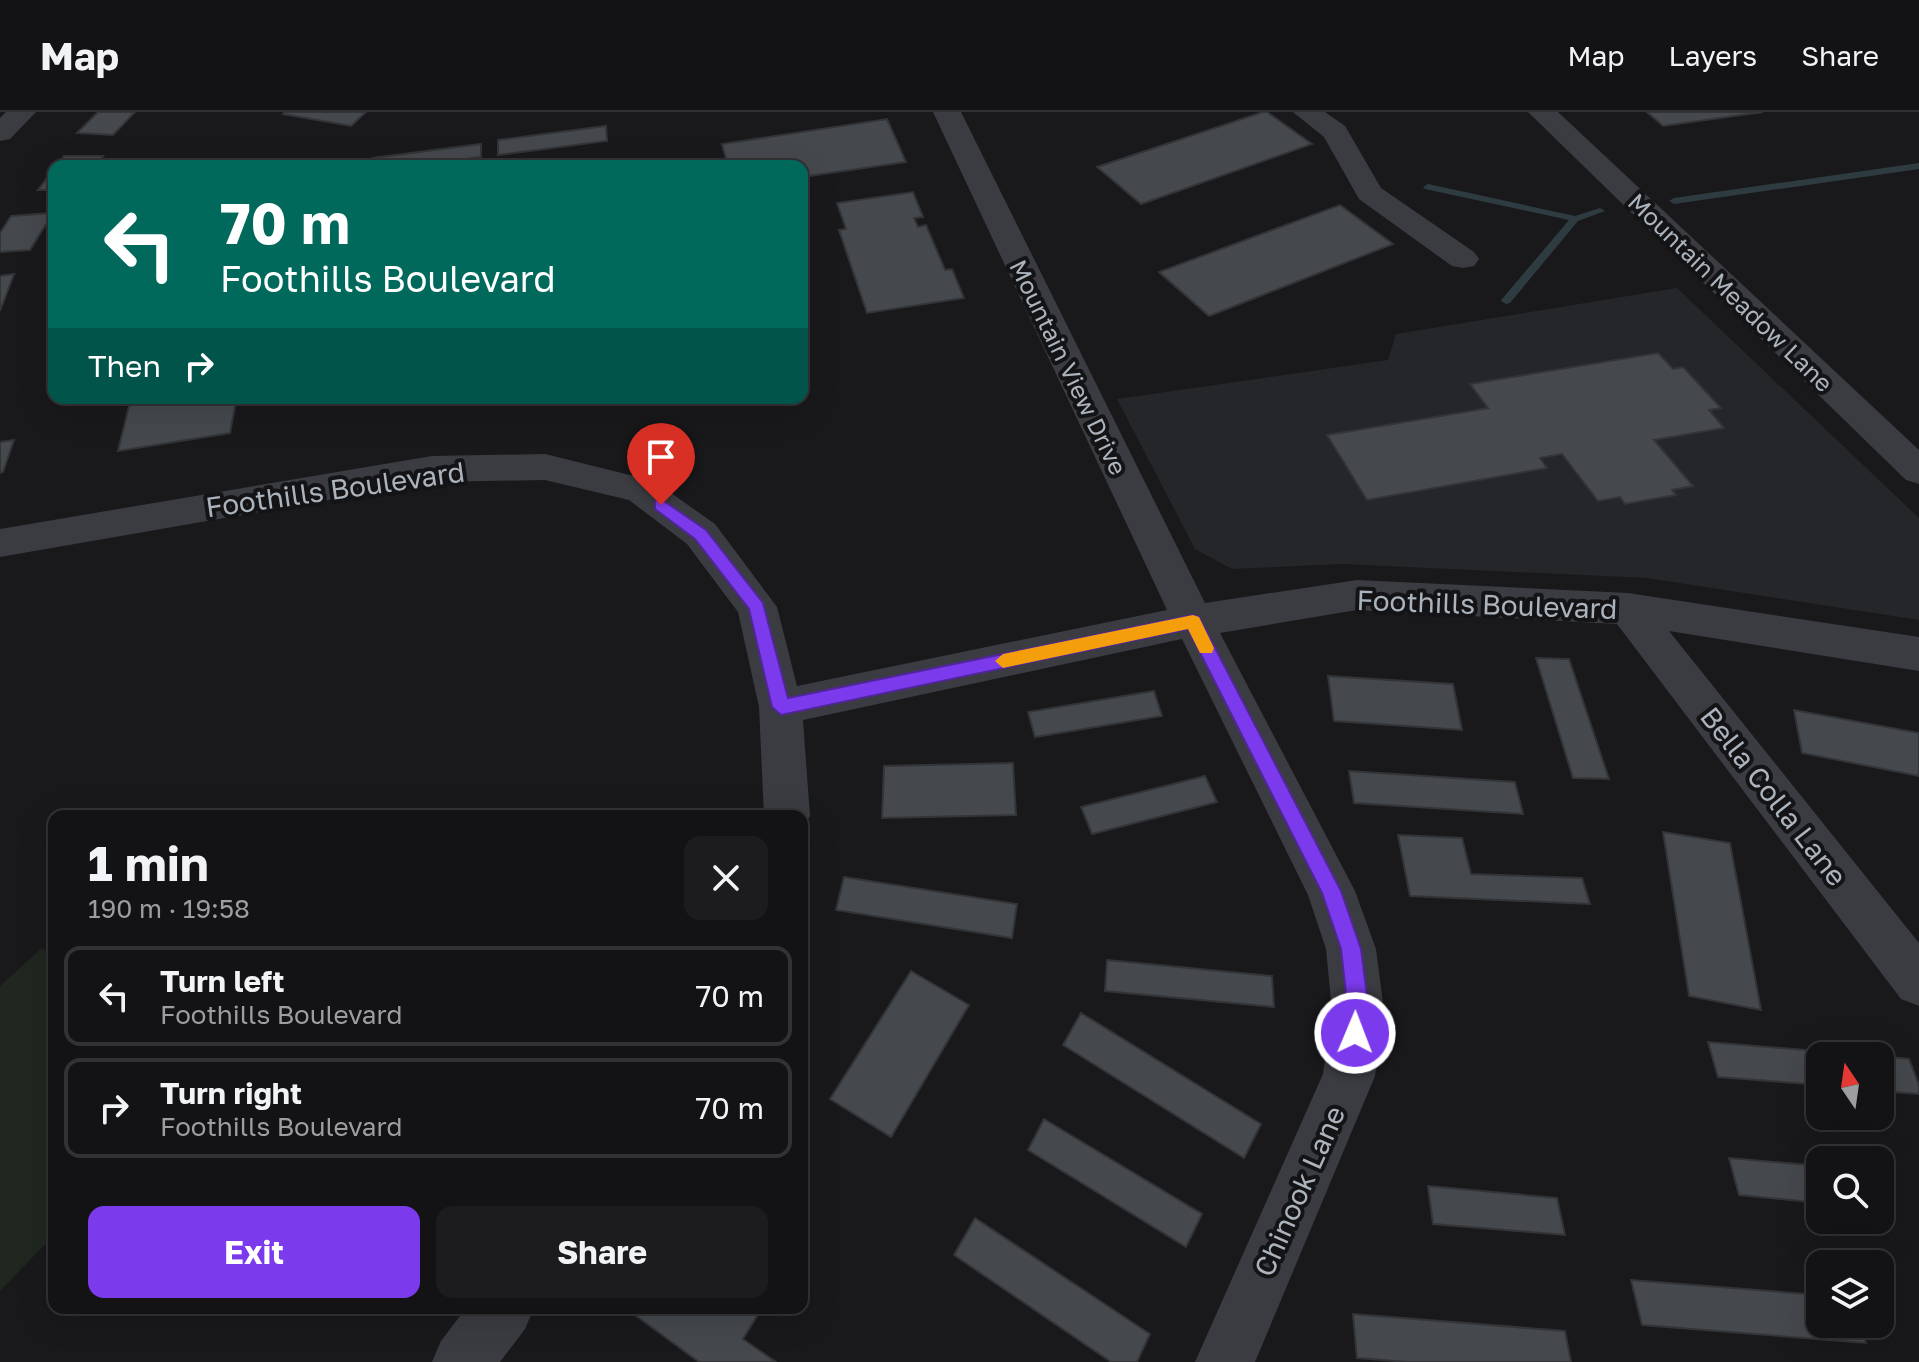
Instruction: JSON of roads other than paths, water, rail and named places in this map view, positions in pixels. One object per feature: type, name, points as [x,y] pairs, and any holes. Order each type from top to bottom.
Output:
[{"type":"street","points":[[0,133],[22,112]]},
{"type":"street","name":"Mountain View Drive","points":[[947,112],[1193,621]]},
{"type":"street","points":[[1307,112],[1335,132],[1369,193],[1463,259]]},
{"type":"street","name":"Mountain Meadow Lane","points":[[1542,112],[1919,471]]},
{"type":"street","name":"Foothills Boulevard","points":[[0,543],[432,469],[545,467],[641,490],[701,534],[757,607],[781,707],[1193,621],[1357,595],[1628,609],[1919,654]]},
{"type":"street","name":"Bella Colla Lane","points":[[1628,609],[1919,982]]},
{"type":"street","name":"Chinook Lane","points":[[1193,621],[1331,891],[1351,949],[1358,1011],[1349,1076],[1225,1362]]},
{"type":"street","points":[[781,707],[787,810]]},
{"type":"street","points":[[462,1362],[499,1314]]},
{"type":"waterway","points":[[1674,201],[1919,166]]},
{"type":"waterway","points":[[1428,187],[1575,219]]},
{"type":"waterway","points":[[1575,219],[1600,211]]},
{"type":"waterway","points":[[1506,301],[1575,219]]}]
